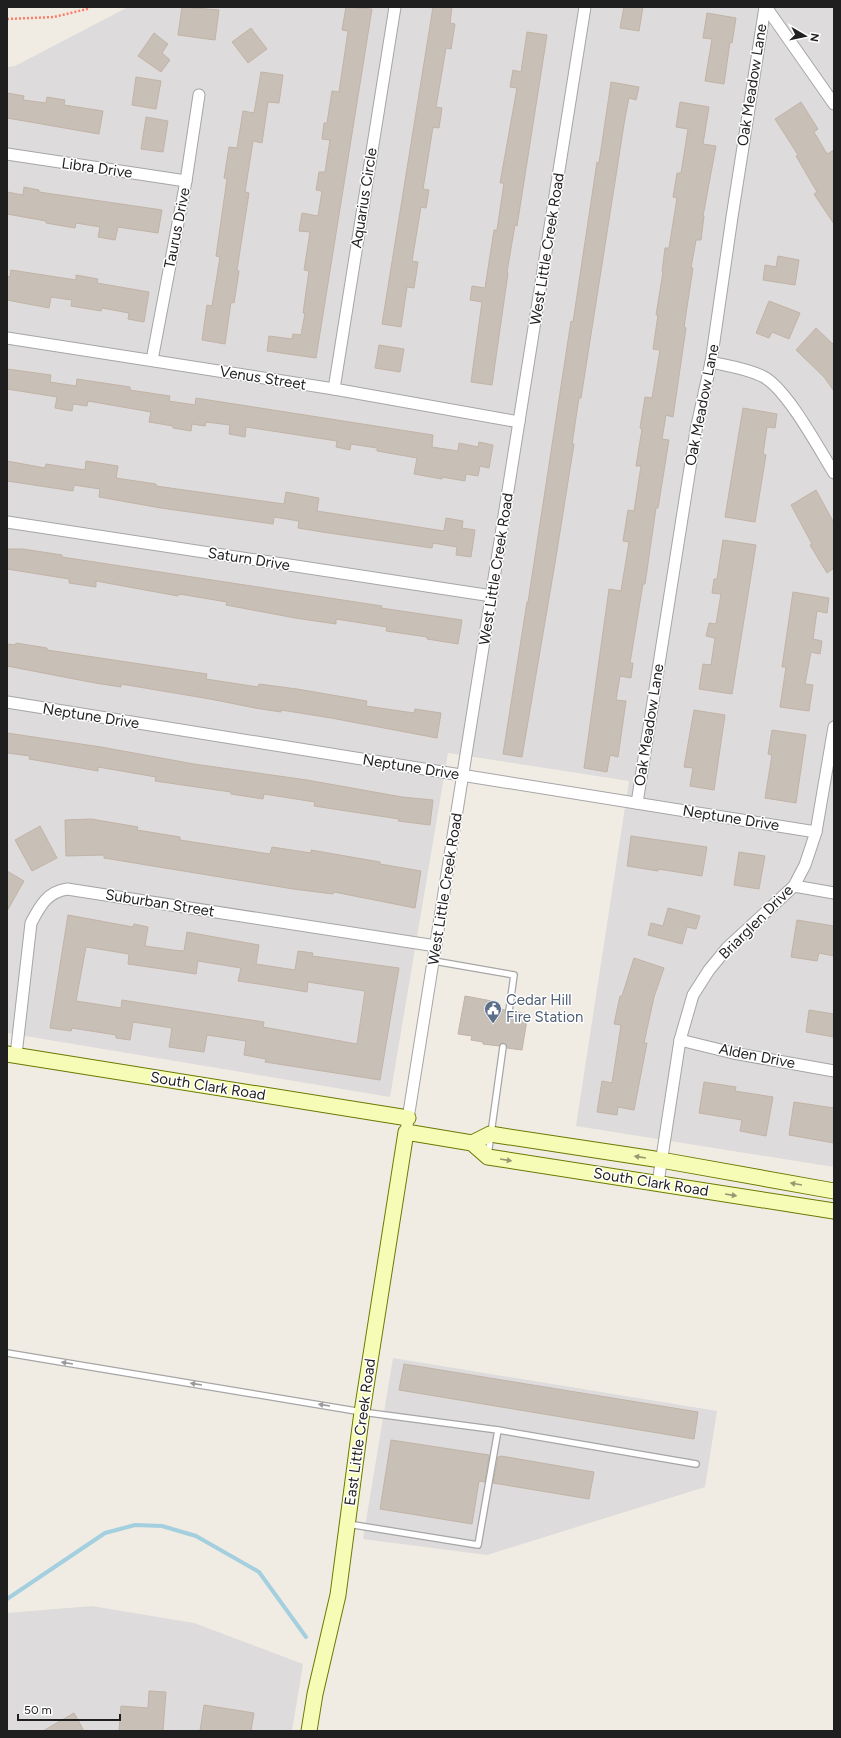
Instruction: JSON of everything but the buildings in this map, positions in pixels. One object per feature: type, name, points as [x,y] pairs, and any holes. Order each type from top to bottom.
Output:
[{"type":"street","name":"Aquarius Circle","points":[[334,389],[395,7]]},
{"type":"street","name":"West Little Creek Road","points":[[407,1125],[585,7]]},
{"type":"street","points":[[765,7],[834,104]]},
{"type":"street","name":"Oak Meadow Lane","points":[[637,803],[696,430],[711,362],[765,7]]},
{"type":"street","name":"Taurus Drive","points":[[152,360],[186,181],[199,95]]},
{"type":"street","name":"Libra Drive","points":[[7,154],[186,181]]},
{"type":"street","name":"Venus Street","points":[[7,338],[334,389],[519,422]]},
{"type":"street","points":[[711,362],[738,368],[762,376],[774,384],[795,410],[834,474]]},
{"type":"street","name":"Saturn Drive","points":[[7,522],[492,596]]},
{"type":"street","name":"Neptune Drive","points":[[7,702],[816,832]]},
{"type":"street","name":"Briarglen Drive","points":[[658,1183],[680,1040],[693,995],[728,947],[794,886],[805,865],[816,832],[834,727]]},
{"type":"street","points":[[794,886],[834,893]]},
{"type":"street","name":"Suburban Street","points":[[11,1054],[31,923],[41,905],[57,890],[67,888],[436,946]]},
{"type":"street","name":"Alden Drive","points":[[680,1040],[733,1053],[834,1071]]},
{"type":"street","name":"South Clark Road","points":[[11,1054],[407,1125],[472,1143]]},
{"type":"street","name":"East Little Creek Road","points":[[309,1731],[315,1694],[338,1595],[362,1412],[407,1125]]},
{"type":"street","points":[[488,1157],[472,1143],[490,1134]]},
{"type":"street","name":"South Clark Road","points":[[490,1134],[661,1160],[834,1191]]},
{"type":"street","name":"South Clark Road","points":[[488,1157],[834,1211]]},
{"type":"lane","points":[[434,960],[514,975],[509,1011]]},
{"type":"lane","points":[[488,1157],[503,1047]]},
{"type":"lane","points":[[7,1353],[362,1412],[498,1430],[696,1464]]},
{"type":"lane","points":[[348,1524],[478,1545],[498,1430]]},
{"type":"path","points":[[7,20],[54,17],[90,7]]},
{"type":"shaded area","points":[[128,7],[834,7],[834,1167],[576,1126],[629,781],[448,753],[390,1097],[7,1033],[7,67],[15,66]]},
{"type":"shaded area","points":[[393,1358],[717,1411],[705,1487],[487,1555],[363,1539]]},
{"type":"shaded area","points":[[92,1606],[194,1623],[303,1664],[292,1731],[7,1731],[7,1613]]},
{"type":"waterway","points":[[7,1599],[105,1533],[135,1525],[162,1526],[196,1536],[259,1572],[306,1637]]},
{"type":"place","name":"Cedar Hill Fire Station","points":[[493,1024]]}]
